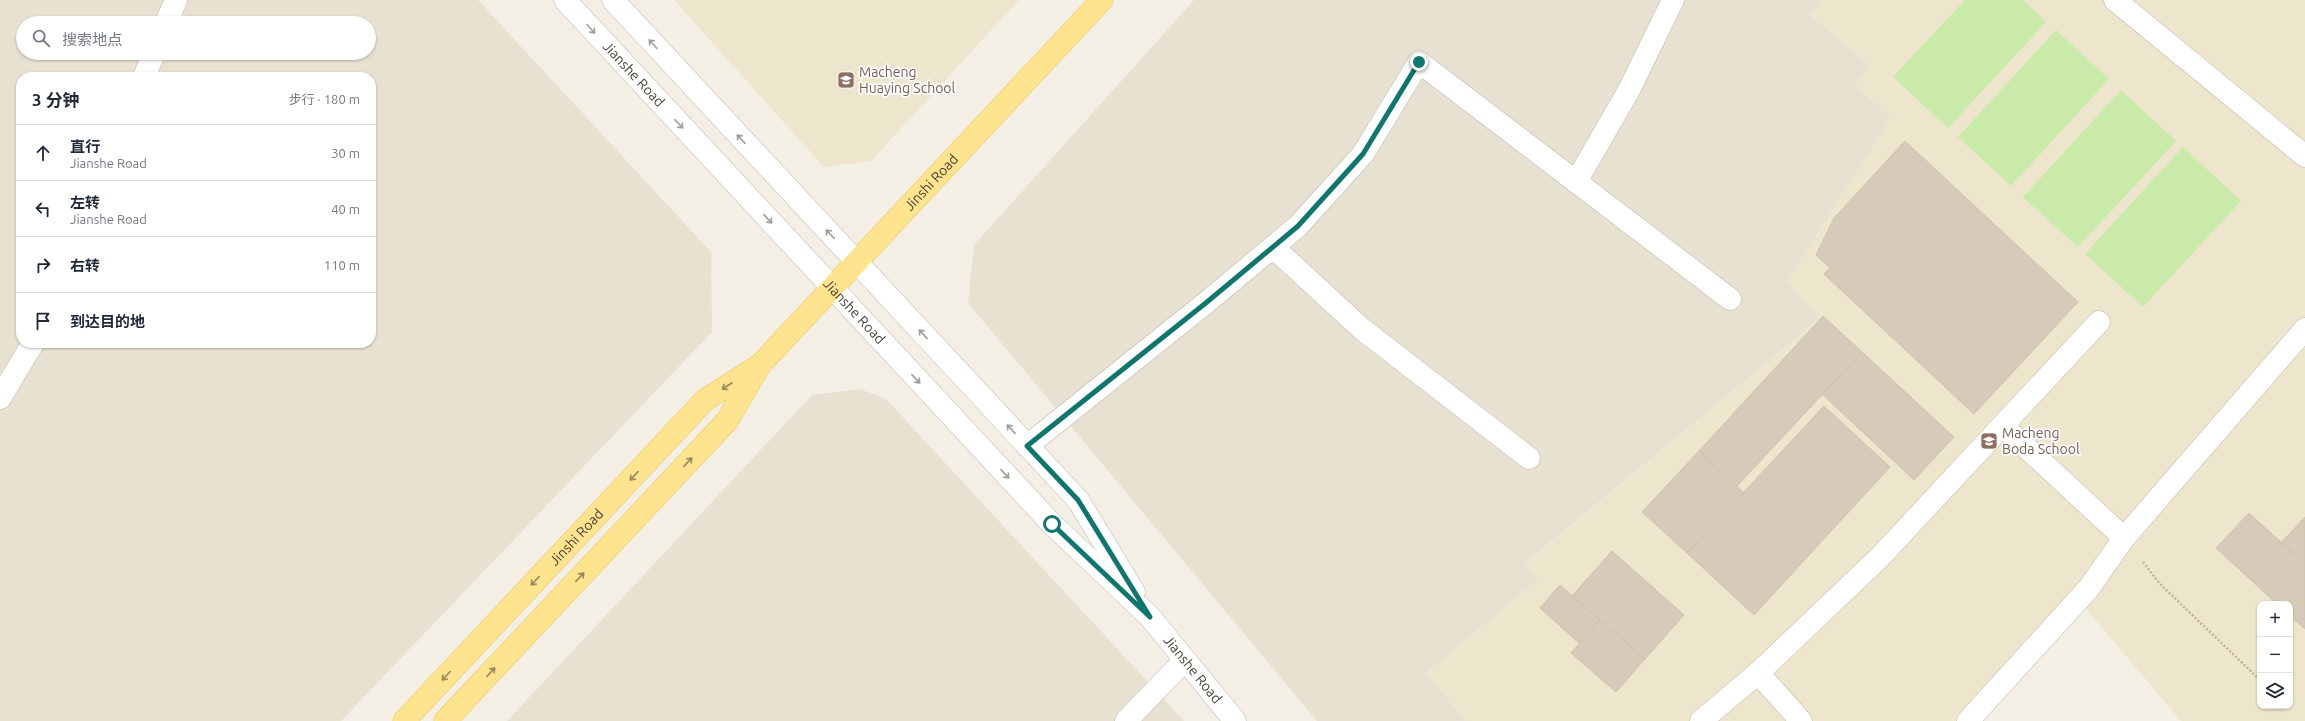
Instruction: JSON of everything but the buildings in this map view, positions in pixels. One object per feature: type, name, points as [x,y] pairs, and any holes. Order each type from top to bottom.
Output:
[{"type":"main road","name":"Jinshi Road","points":[[445,721],[727,421],[760,365],[1102,0]]},
{"type":"main road","name":"Jinshi Road","points":[[404,721],[705,400],[760,365]]},
{"type":"street","points":[[169,16],[176,0]]},
{"type":"street","name":"Jianshe Road","points":[[565,0],[1052,524],[1150,617],[1235,721]]},
{"type":"street","name":"Jianshe Road","points":[[613,0],[1078,500],[1150,617]]},
{"type":"street","points":[[1576,182],[1629,90],[1672,0]]},
{"type":"street","points":[[2115,0],[2305,156]]},
{"type":"street","points":[[146,72],[151,60]]},
{"type":"street","points":[[1027,446],[1298,226],[1363,154],[1419,62],[1730,299]]},
{"type":"street","points":[[1273,247],[1362,329],[1530,458]]},
{"type":"street","points":[[1701,721],[1758,673],[1880,557],[2099,322]]},
{"type":"street","points":[[1968,721],[2089,588],[2124,538],[2305,329]]},
{"type":"street","points":[[0,398],[30,348]]},
{"type":"street","points":[[2003,426],[2124,538]]},
{"type":"street","points":[[1126,721],[1185,660]]},
{"type":"street","points":[[1758,673],[1801,721]]},
{"type":"path","points":[[2124,538],[2160,584],[2257,677]]},
{"type":"shaded area","points":[[0,0],[478,0],[711,252],[712,332],[341,721],[0,721]]},
{"type":"shaded area","name":"Macheng Huaying School","points":[[674,0],[1019,0],[871,161],[824,167]]},
{"type":"shaded area","points":[[1194,0],[1821,0],[1810,15],[1871,66],[1855,86],[1891,117],[1788,281],[1819,319],[1526,563],[1539,579],[1426,673],[1466,721],[1317,721],[968,303],[974,245]]},
{"type":"shaded area","name":"Macheng Boda School","points":[[1821,0],[2305,0],[2305,721],[2181,721],[2083,605],[1982,721],[1466,721],[1426,673],[1539,579],[1526,564],[1819,319],[1788,281],[1891,117],[1855,86],[1871,66],[1810,15]]},
{"type":"shaded area","points":[[860,389],[886,399],[1184,721],[507,721],[812,395]]},
{"type":"green space","points":[[1965,0],[2023,0],[2046,22],[1948,128],[1893,77]]},
{"type":"green space","points":[[2056,30],[2109,79],[2011,186],[1958,137]]},
{"type":"green space","points":[[2121,90],[2176,141],[2078,247],[2023,197]]},
{"type":"green space","points":[[2183,147],[2241,201],[2143,307],[2085,254]]},
{"type":"place","name":"Macheng Huaying School","points":[[846,80]]},
{"type":"place","name":"Macheng Boda School","points":[[1989,441]]},
{"type":"route","points":[[1052,524],[1150,617],[1078,500],[1027,446],[1207,302],[1298,226],[1363,154],[1419,62]]}]
